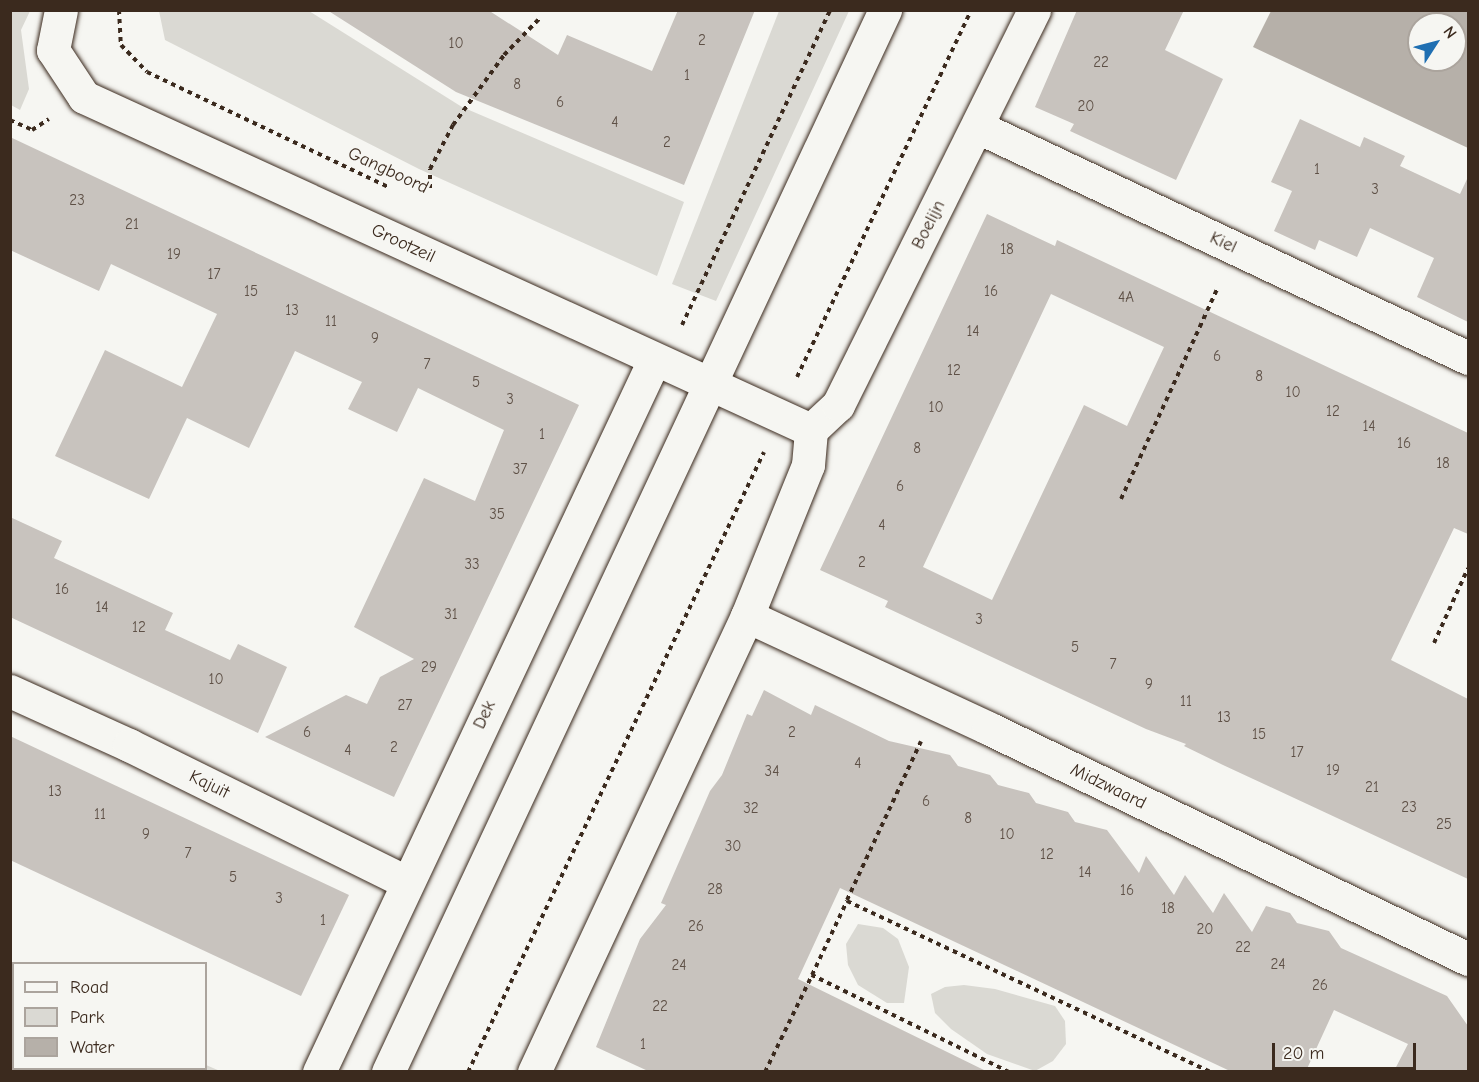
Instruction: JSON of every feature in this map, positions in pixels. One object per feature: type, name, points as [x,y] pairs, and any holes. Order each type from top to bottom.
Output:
[{"type":"street","name":"Grootzeil","points":[[61,10],[53,50],[84,97],[780,418],[811,430]]},
{"type":"street","points":[[388,1071],[885,10]]},
{"type":"street","name":"Boelijn","points":[[811,430],[838,405],[978,128],[1034,10]]},
{"type":"street","name":"Kiel","points":[[978,128],[1468,358]]},
{"type":"street","name":"Dek","points":[[319,1071],[406,882],[654,360]]},
{"type":"street","points":[[534,1071],[747,616],[808,465],[811,430]]},
{"type":"street","name":"Midzwaard","points":[[747,616],[1468,959]]},
{"type":"street","name":"Kajuit","points":[[10,691],[129,745],[406,882]]},
{"type":"path","name":"Gangboord","points":[[119,10],[121,45],[147,72],[393,189]]},
{"type":"path","points":[[682,326],[830,10]]},
{"type":"path","points":[[468,1071],[780,418],[797,377],[971,10]]},
{"type":"path","points":[[430,188],[430,169],[453,125],[504,56],[541,17]]},
{"type":"path","points":[[1121,499],[1236,249]]},
{"type":"path","points":[[671,321],[728,348]]},
{"type":"path","points":[[787,373],[797,377]]},
{"type":"path","points":[[1434,643],[1468,568]]},
{"type":"path","points":[[765,1071],[938,705]]},
{"type":"path","points":[[847,901],[1210,1071]]},
{"type":"path","points":[[812,975],[1009,1071]]},
{"type":"green space","points":[[10,11],[30,11],[21,30],[29,89],[20,110],[11,105]]},
{"type":"green space","points":[[159,11],[309,11],[462,107],[684,202],[657,276],[419,169],[165,40]]},
{"type":"green space","points":[[779,11],[849,11],[716,301],[672,284]]},
{"type":"green space","points":[[858,924],[883,928],[898,939],[909,967],[904,1003],[887,1003],[858,985],[848,965],[846,944]]},
{"type":"green space","points":[[10,973],[12,974],[12,1070],[207,1070],[207,1065],[220,1071],[11,1071]]},
{"type":"green space","points":[[964,985],[995,989],[1055,1006],[1065,1021],[1066,1044],[1053,1061],[1035,1071],[987,1054],[951,1029],[935,1013],[931,994],[945,987]]},
{"type":"water","points":[[1271,11],[1468,11],[1468,148],[1253,47]]},
{"type":"building","points":[[327,10],[488,10],[558,55],[567,35],[652,71],[678,10],[755,10],[684,185],[456,92]]},
{"type":"building","points":[[1077,10],[1184,10],[1165,50],[1223,79],[1176,180],[1070,131],[1074,124],[1035,107]]},
{"type":"building","points":[[1300,119],[1360,147],[1364,137],[1405,156],[1400,166],[1460,194],[1468,177],[1468,322],[1417,297],[1434,258],[1370,228],[1357,257],[1319,240],[1315,250],[1274,231],[1292,191],[1271,182]]},
{"type":"building","points":[[10,137],[579,405],[394,797],[265,737],[346,695],[367,704],[380,677],[414,659],[354,627],[424,478],[475,501],[504,430],[418,388],[397,432],[348,409],[362,382],[295,351],[249,448],[187,418],[149,499],[55,456],[105,350],[182,387],[217,314],[111,264],[99,291],[10,250]]},
{"type":"building","points":[[987,214],[1055,246],[1057,240],[1468,433],[1468,534],[1454,528],[1391,660],[1468,699],[1468,879],[1223,765],[1184,746],[1186,744],[1146,729],[885,607],[888,601],[820,570]],"holes":[[[1051,294],[1164,347],[1127,426],[1084,405],[992,600],[923,567]]]},
{"type":"building","points":[[10,517],[62,541],[54,558],[173,613],[165,630],[230,660],[238,644],[287,667],[258,733],[10,617]]},
{"type":"building","points":[[764,690],[811,715],[815,705],[889,741],[950,755],[958,766],[990,775],[998,785],[1029,793],[1036,803],[1068,812],[1075,822],[1107,830],[1139,873],[1146,856],[1174,895],[1185,875],[1213,913],[1224,893],[1252,932],[1266,906],[1290,913],[1297,923],[1329,931],[1341,948],[1447,996],[1468,1026],[1468,1071],[1394,1071],[1408,1044],[1334,1010],[1306,1071],[1230,1071],[840,888],[798,979],[986,1071],[648,1071],[596,1047],[640,939],[666,905],[661,903],[710,791],[722,775],[747,714],[752,716]]},
{"type":"building","points":[[10,736],[349,895],[301,996],[10,860]]}]
